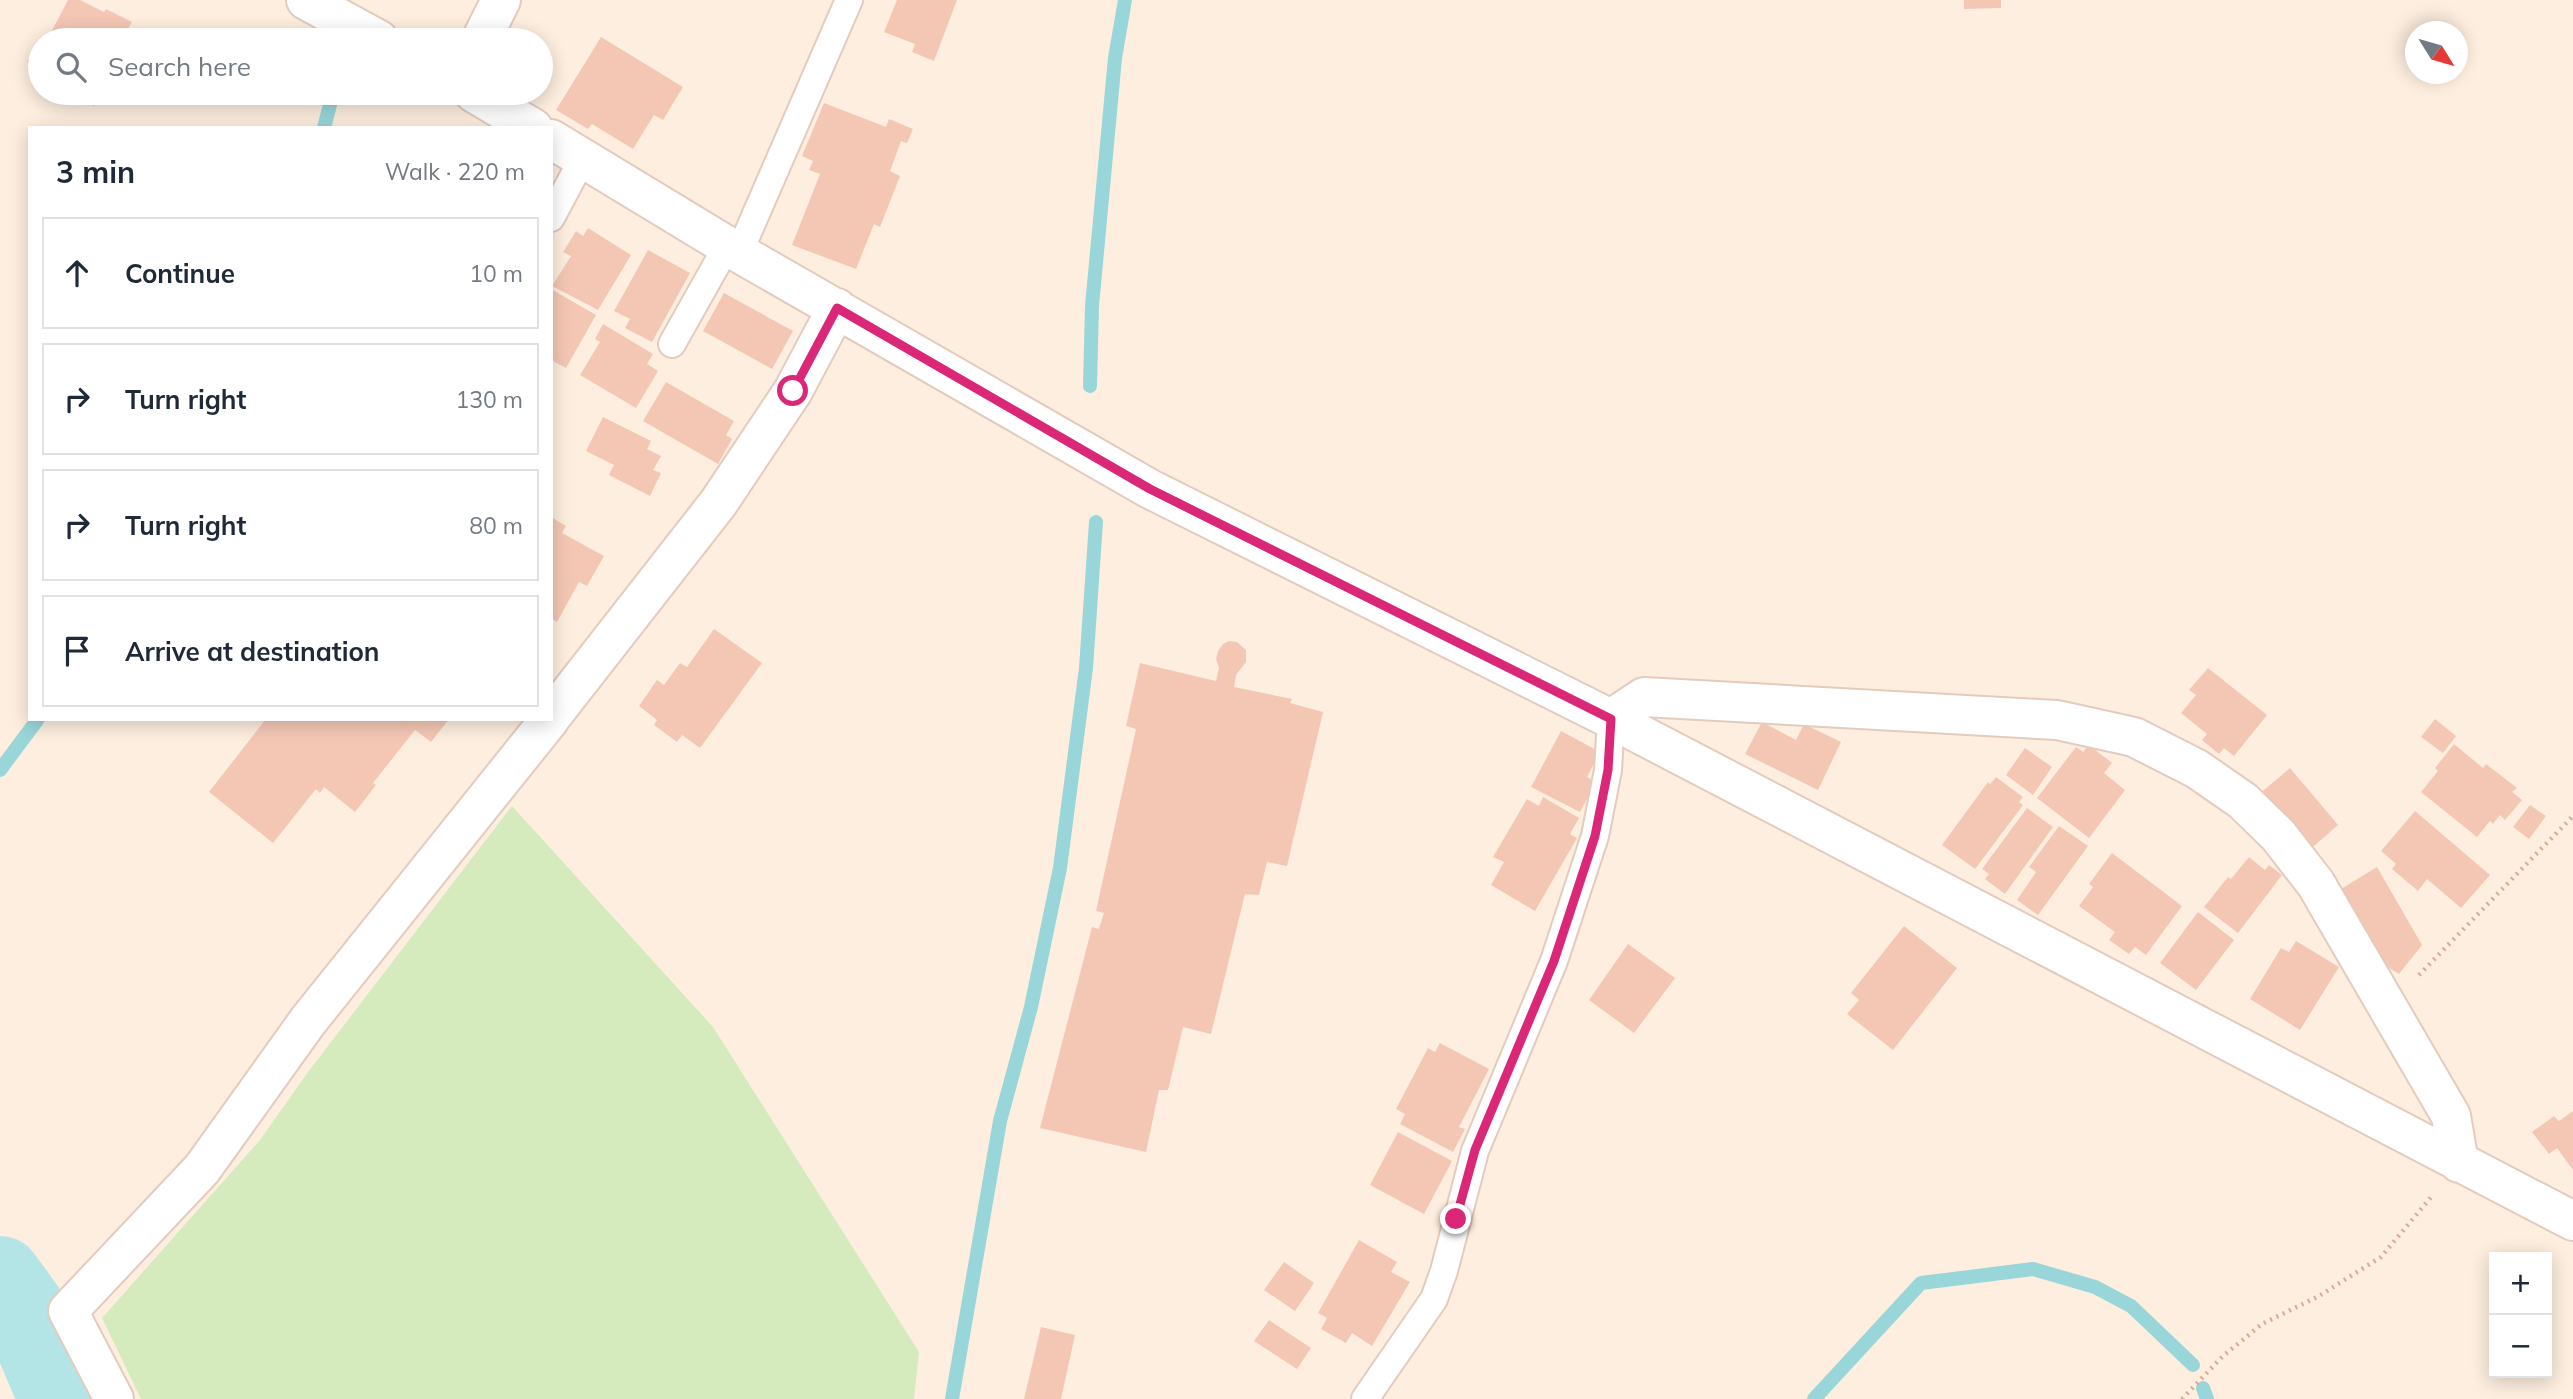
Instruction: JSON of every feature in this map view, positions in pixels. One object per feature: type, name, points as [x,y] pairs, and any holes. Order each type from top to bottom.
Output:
[{"type":"street","points":[[306,0],[357,28]]},
{"type":"street","points":[[487,28],[501,0]]},
{"type":"street","points":[[494,105],[530,126]]},
{"type":"street","points":[[553,140],[733,249],[1150,489],[1611,719],[2573,1221]]},
{"type":"street","points":[[553,714],[719,502],[793,391],[837,308]]},
{"type":"street","points":[[1611,719],[1644,697],[2057,720],[2134,737],[2197,769],[2243,802],[2278,835],[2316,884],[2451,1116],[2459,1163]]},
{"type":"street","points":[[114,1399],[68,1311],[202,1169],[308,1021],[548,721]]},
{"type":"lane","points":[[672,344],[733,249],[849,0]]},
{"type":"lane","points":[[553,214],[583,158]]},
{"type":"lane","points":[[1365,1399],[1434,1298],[1444,1271],[1475,1150],[1554,961],[1595,836],[1608,770],[1611,719]]},
{"type":"path","points":[[2389,1006],[2573,816]]},
{"type":"path","points":[[2182,1399],[2222,1357],[2262,1324],[2319,1296],[2381,1257],[2459,1163]]},
{"type":"green space","points":[[512,806],[713,1027],[919,1352],[914,1399],[141,1399],[102,1318],[260,1140],[308,1072]]},
{"type":"building","points":[[68,0],[80,0],[132,22],[129,28],[53,28]]},
{"type":"building","points":[[897,0],[957,0],[934,61],[912,52],[915,44],[884,32]]},
{"type":"building","points":[[1964,0],[2001,0],[2001,8],[1964,9]]},
{"type":"building","points":[[601,37],[683,87],[663,120],[654,115],[633,149],[592,124],[588,129],[556,110]]},
{"type":"building","points":[[824,103],[886,127],[889,119],[913,129],[907,143],[901,141],[890,171],[900,176],[880,227],[874,224],[856,269],[792,245],[820,174],[809,170],[813,161],[802,156]]},
{"type":"building","points":[[588,228],[631,255],[598,310],[553,287],[571,256],[563,252],[576,231],[583,236]]},
{"type":"building","points":[[648,250],[690,273],[652,342],[625,328],[630,319],[614,311]]},
{"type":"building","points":[[553,290],[596,315],[566,368],[553,361]]},
{"type":"building","points":[[724,293],[793,331],[772,369],[703,331]]},
{"type":"building","points":[[603,324],[653,354],[647,364],[658,371],[636,408],[580,375],[600,342],[595,339]]},
{"type":"building","points":[[666,382],[734,421],[726,435],[732,439],[718,464],[643,421]]},
{"type":"building","points":[[603,417],[651,441],[647,449],[661,456],[653,470],[661,473],[650,496],[609,475],[614,465],[586,451]]},
{"type":"building","points":[[553,518],[566,526],[562,533],[604,556],[587,586],[579,582],[557,622],[553,619]]},
{"type":"building","points":[[714,629],[762,663],[700,748],[682,735],[677,742],[654,725],[657,720],[639,706],[657,680],[664,685],[680,663],[687,667]]},
{"type":"building","points":[[1229,641],[1237,642],[1246,650],[1246,662],[1236,675],[1234,687],[1292,699],[1290,703],[1323,712],[1287,866],[1267,862],[1259,895],[1245,894],[1211,1034],[1183,1027],[1168,1090],[1159,1090],[1146,1152],[1040,1128],[1092,927],[1099,929],[1104,913],[1096,911],[1136,729],[1126,726],[1140,663],[1216,681],[1219,668],[1216,659],[1218,651]]},
{"type":"building","points":[[2208,668],[2267,715],[2234,756],[2224,748],[2219,754],[2202,740],[2207,734],[2181,713],[2196,695],[2189,690]]},
{"type":"building","points":[[2435,719],[2456,736],[2443,753],[2421,737]]},
{"type":"building","points":[[264,721],[447,721],[431,742],[415,730],[373,783],[376,785],[355,812],[324,787],[320,793],[316,789],[273,843],[209,792]]},
{"type":"building","points":[[1762,722],[1796,740],[1804,724],[1841,742],[1818,790],[1745,754]]},
{"type":"building","points":[[1561,731],[1600,752],[1587,777],[1596,782],[1580,812],[1531,787]]},
{"type":"building","points":[[2454,744],[2483,768],[2486,764],[2517,788],[2512,792],[2522,800],[2505,820],[2500,815],[2493,824],[2490,821],[2477,837],[2421,792],[2438,771],[2435,768]]},
{"type":"building","points":[[2089,745],[2112,763],[2104,773],[2125,790],[2089,838],[2037,798],[2076,747],[2083,752]]},
{"type":"building","points":[[2025,748],[2052,767],[2033,795],[2006,775]]},
{"type":"building","points":[[2290,768],[2338,825],[2307,852],[2258,795]]},
{"type":"building","points":[[1996,777],[2023,797],[2019,802],[2023,805],[1975,869],[1942,845],[1988,782],[1990,784]]},
{"type":"building","points":[[1543,797],[1579,818],[1570,834],[1577,838],[1535,911],[1491,885],[1504,862],[1493,857],[1527,799],[1539,806]]},
{"type":"building","points":[[2530,805],[2546,816],[2529,839],[2513,827]]},
{"type":"building","points":[[2027,808],[2053,827],[2005,894],[1985,879],[1989,874],[1982,869]]},
{"type":"building","points":[[2415,811],[2490,875],[2461,908],[2427,879],[2418,891],[2392,869],[2396,864],[2381,851]]},
{"type":"building","points":[[2059,826],[2088,846],[2038,915],[2017,900],[2036,872],[2029,867]]},
{"type":"building","points":[[2112,853],[2182,906],[2146,955],[2135,947],[2129,954],[2109,940],[2115,932],[2079,906],[2093,887],[2089,884]]},
{"type":"building","points":[[2249,857],[2265,870],[2269,865],[2282,875],[2238,933],[2204,907],[2228,877],[2231,879]]},
{"type":"building","points":[[2377,867],[2422,945],[2399,974],[2384,965],[2341,889]]},
{"type":"building","points":[[2198,912],[2234,940],[2196,990],[2160,963]]},
{"type":"building","points":[[1904,926],[1957,968],[1893,1050],[1847,1014],[1859,1000],[1851,993]]},
{"type":"building","points":[[2296,941],[2339,967],[2300,1030],[2250,999],[2281,948],[2289,952]]},
{"type":"building","points":[[1628,944],[1675,978],[1634,1033],[1589,1000]]},
{"type":"building","points":[[1440,1043],[1489,1069],[1459,1127],[1465,1129],[1453,1152],[1400,1124],[1405,1114],[1396,1109],[1428,1048],[1435,1052]]},
{"type":"building","points":[[2573,1111],[2573,1170],[2557,1148],[2549,1154],[2532,1132],[2554,1116],[2559,1121]]},
{"type":"building","points":[[1398,1132],[1452,1161],[1424,1214],[1370,1185]]},
{"type":"building","points":[[1359,1240],[1397,1262],[1391,1272],[1410,1282],[1372,1346],[1352,1333],[1346,1343],[1321,1329],[1327,1318],[1318,1313]]},
{"type":"building","points":[[1284,1262],[1314,1283],[1295,1311],[1264,1290]]},
{"type":"building","points":[[1269,1320],[1311,1348],[1297,1369],[1254,1341]]},
{"type":"building","points":[[1041,1327],[1075,1335],[1061,1399],[1024,1399]]},
{"type":"waterway","points":[[1090,386],[1092,306],[1115,58],[1125,0]]},
{"type":"waterway","points":[[325,126],[330,105]]},
{"type":"waterway","points":[[952,1399],[1000,1121],[1031,1007],[1060,868],[1086,668],[1096,522]]},
{"type":"waterway","points":[[0,770],[37,721]]},
{"type":"waterway","points":[[1814,1399],[1921,1283],[2033,1269],[2095,1287],[2131,1306],[2193,1365]]},
{"type":"waterway","points":[[0,1278],[22,1308],[61,1399]]},
{"type":"waterway","points":[[2203,1388],[2207,1399]]},
{"type":"route","points":[[793,391],[837,308],[1150,489],[1611,719],[1608,770],[1595,836],[1576,898],[1554,961],[1475,1150],[1456,1219]]}]
